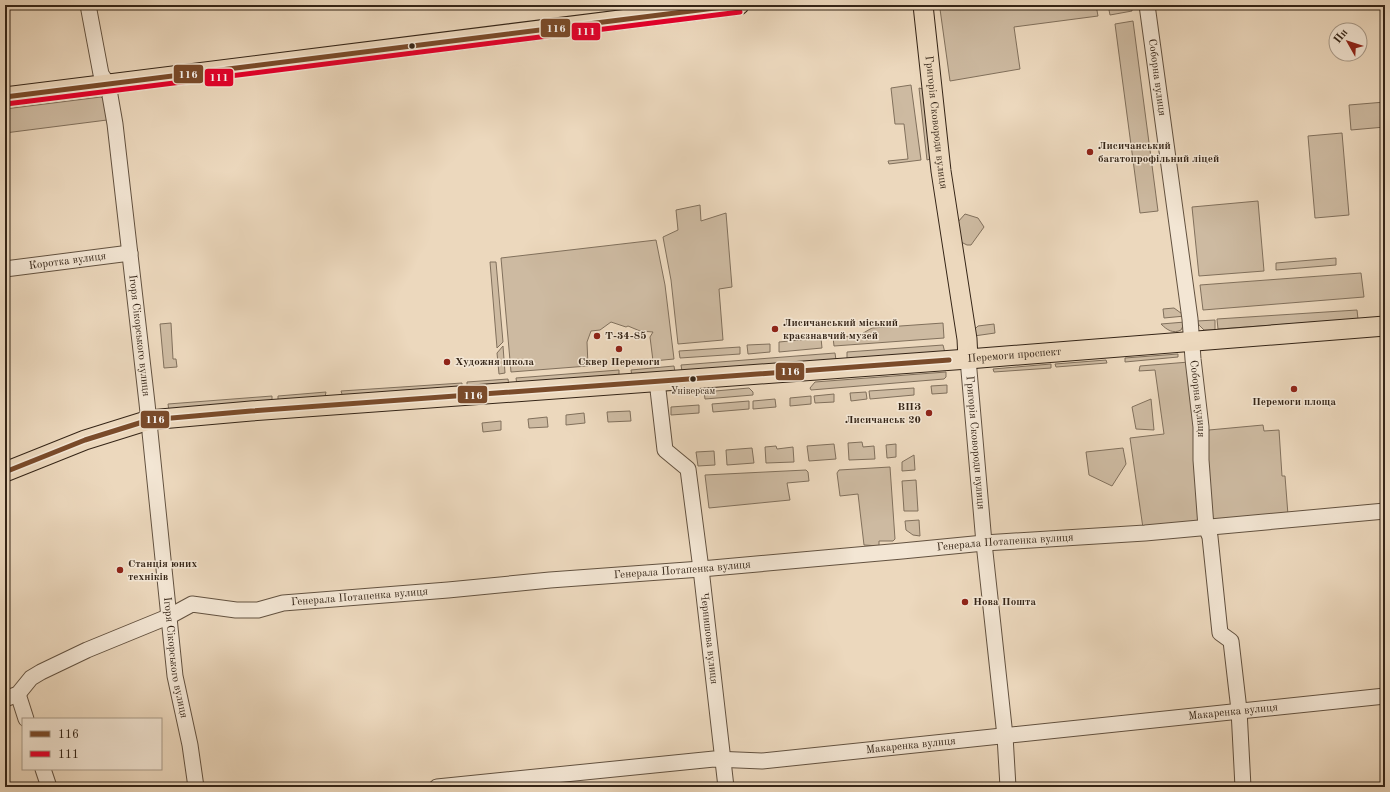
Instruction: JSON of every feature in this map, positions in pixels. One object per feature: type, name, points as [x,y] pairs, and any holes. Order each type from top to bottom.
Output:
[{"type":"main road","points":[[5,97],[739,5]]},
{"type":"main road","name":"Григорія Сковороди вулиця","points":[[923,5],[941,171],[967,339],[968,359]]},
{"type":"main road","name":"Перемоги проспект","points":[[5,472],[85,440],[149,420],[968,359],[1385,326]]},
{"type":"street","name":"Ігоря Сікорського вулиця","points":[[88,5],[102,74],[108,84],[115,124],[149,420],[175,676],[190,744],[196,787]]},
{"type":"street","name":"Соборна вулиця","points":[[1147,5],[1190,319],[1191,341],[1201,427],[1200,460],[1206,527],[1210,537],[1220,633],[1232,641],[1239,710],[1243,787]]},
{"type":"street","name":"Коротка вулиця","points":[[5,269],[130,253]]},
{"type":"street","name":"Григорія Сковороди вулиця","points":[[968,359],[984,543],[1005,736],[1008,787]]},
{"type":"street","name":"Чернишова вулиця","points":[[657,381],[658,404],[665,450],[688,469],[726,787]]},
{"type":"street","name":"Генерала Потапенка вулиця","points":[[12,697],[31,678],[42,672],[87,650],[170,616],[192,604],[236,610],[258,610],[283,603],[984,543],[1145,533],[1385,511]]},
{"type":"street","name":"Макаренка вулиця","points":[[437,787],[698,761],[762,761],[1239,710],[1385,696]]},
{"type":"street","points":[[12,697],[25,718]]},
{"type":"street","points":[[43,770],[49,787]]},
{"type":"shaded area","points":[[966,5],[1096,5],[1098,16],[1014,27],[1020,69],[950,81],[940,9]]},
{"type":"shaded area","points":[[1108,5],[1132,5],[1132,11],[1110,15]]},
{"type":"shaded area","points":[[1133,21],[1158,211],[1140,213],[1115,24]]},
{"type":"shaded area","points":[[911,85],[921,160],[889,164],[888,161],[908,159],[904,124],[895,124],[891,88]]},
{"type":"shaded area","points":[[919,88],[923,89],[930,159],[927,160]]},
{"type":"shaded area","points":[[101,97],[104,100],[107,120],[5,133],[5,109]]},
{"type":"shaded area","points":[[1385,102],[1385,127],[1351,130],[1349,105]]},
{"type":"shaded area","points":[[1342,133],[1349,215],[1315,218],[1308,136]]},
{"type":"shaded area","points":[[1258,201],[1264,271],[1199,276],[1192,207]]},
{"type":"shaded area","points":[[700,205],[701,221],[726,213],[732,287],[719,289],[723,340],[678,344],[671,280],[663,237],[678,230],[676,210]]},
{"type":"shaded area","points":[[965,214],[978,218],[984,227],[971,245],[961,242],[957,223]]},
{"type":"shaded area","points":[[656,240],[665,285],[674,359],[653,361],[650,337],[653,332],[640,331],[628,326],[626,327],[611,322],[600,330],[591,331],[587,342],[588,366],[511,372],[501,258]]},
{"type":"shaded area","points":[[1336,258],[1336,265],[1276,270],[1276,263]]},
{"type":"shaded area","points":[[490,262],[496,262],[503,342],[497,348]]},
{"type":"shaded area","points":[[1361,273],[1364,297],[1203,310],[1200,285]]},
{"type":"shaded area","points":[[1174,308],[1185,316],[1164,318],[1163,309]]},
{"type":"shaded area","points":[[1357,310],[1358,319],[1218,329],[1217,319]]},
{"type":"shaded area","points":[[1215,320],[1215,330],[1204,330],[1197,321]]},
{"type":"shaded area","points":[[1185,322],[1181,330],[1175,332],[1168,330],[1161,324]]},
{"type":"shaded area","points":[[171,323],[173,359],[176,359],[177,367],[164,368],[160,324]]},
{"type":"shaded area","points":[[943,323],[944,338],[834,346],[833,337],[858,336],[872,328]]},
{"type":"shaded area","points":[[994,324],[995,333],[974,336],[974,330],[978,326]]},
{"type":"shaded area","points":[[821,338],[822,348],[779,352],[779,342]]},
{"type":"shaded area","points":[[770,344],[770,352],[748,354],[747,345]]},
{"type":"shaded area","points":[[943,345],[945,353],[847,359],[847,352]]},
{"type":"shaded area","points":[[503,346],[505,373],[499,374],[497,353]]},
{"type":"shaded area","points":[[740,347],[740,354],[680,358],[679,351]]},
{"type":"shaded area","points":[[835,353],[836,360],[682,371],[681,365]]},
{"type":"shaded area","points":[[1178,354],[1178,357],[1125,362],[1125,358]]},
{"type":"shaded area","points":[[1106,360],[1107,363],[1056,367],[1055,364]]},
{"type":"shaded area","points":[[1189,362],[1202,518],[1196,524],[1143,528],[1130,438],[1164,434],[1155,370],[1139,371],[1140,366]]},
{"type":"shaded area","points":[[1051,364],[1051,368],[994,372],[993,369]]},
{"type":"shaded area","points":[[674,366],[675,372],[632,376],[631,370]]},
{"type":"shaded area","points":[[619,370],[619,377],[517,385],[516,378]]},
{"type":"shaded area","points":[[946,372],[946,377],[944,379],[811,390],[810,388],[815,382]]},
{"type":"shaded area","points":[[508,379],[509,386],[467,390],[467,382]]},
{"type":"shaded area","points":[[462,383],[462,390],[343,397],[341,391]]},
{"type":"shaded area","points":[[947,385],[947,393],[932,394],[931,386]]},
{"type":"shaded area","points":[[749,388],[753,392],[753,395],[705,399],[704,392]]},
{"type":"shaded area","points":[[914,388],[914,395],[870,399],[869,391]]},
{"type":"shaded area","points":[[326,392],[325,397],[278,404],[278,396]]},
{"type":"shaded area","points":[[866,392],[867,399],[851,401],[850,393]]},
{"type":"shaded area","points":[[834,394],[834,402],[815,403],[814,396]]},
{"type":"shaded area","points":[[272,396],[272,404],[169,412],[168,404]]},
{"type":"shaded area","points":[[811,396],[811,404],[790,406],[790,398]]},
{"type":"shaded area","points":[[775,399],[776,407],[753,409],[753,401]]},
{"type":"shaded area","points":[[1151,399],[1154,430],[1136,429],[1132,407]]},
{"type":"shaded area","points":[[749,401],[749,409],[713,412],[712,404]]},
{"type":"shaded area","points":[[699,405],[699,413],[671,415],[671,407]]},
{"type":"shaded area","points":[[630,411],[631,421],[608,422],[607,412]]},
{"type":"shaded area","points":[[584,413],[585,423],[566,425],[566,415]]},
{"type":"shaded area","points":[[547,417],[548,427],[529,428],[528,419]]},
{"type":"shaded area","points":[[501,421],[501,430],[483,432],[482,423]]},
{"type":"shaded area","points":[[1263,425],[1264,431],[1279,430],[1282,476],[1285,476],[1288,515],[1212,522],[1205,444],[1209,430]]},
{"type":"shaded area","points":[[862,442],[863,447],[874,446],[875,459],[849,460],[848,443]]},
{"type":"shaded area","points":[[834,444],[836,459],[809,461],[807,446]]},
{"type":"shaded area","points":[[896,444],[896,457],[887,458],[886,445]]},
{"type":"shaded area","points":[[776,446],[777,449],[793,447],[794,462],[766,463],[765,447]]},
{"type":"shaded area","points":[[752,448],[754,463],[727,465],[726,450]]},
{"type":"shaded area","points":[[1123,448],[1126,464],[1112,486],[1089,475],[1086,452]]},
{"type":"shaded area","points":[[714,451],[715,465],[698,466],[696,452]]},
{"type":"shaded area","points":[[914,455],[915,470],[902,471],[902,462]]},
{"type":"shaded area","points":[[890,467],[895,539],[893,541],[879,541],[879,546],[864,545],[858,494],[840,496],[837,473],[839,470]]},
{"type":"shaded area","points":[[806,470],[808,472],[809,481],[787,483],[790,500],[709,508],[705,475]]},
{"type":"shaded area","points":[[916,480],[918,511],[904,511],[902,481]]},
{"type":"shaded area","points":[[919,520],[920,536],[913,535],[906,530],[905,521]]},
{"type":"transit line","name":"116","points":[[5,97],[739,5]]},
{"type":"transit line","name":"111","points":[[6,104],[740,12]]},
{"type":"transit line","name":"116","points":[[5,472],[85,440],[149,420],[251,411],[949,360]]},
{"type":"place","name":"Лисичанський багатопрофільний ліцей","points":[[1090,152]]},
{"type":"place","name":"Лисичанський міський краєзнавчий музей","points":[[775,329]]},
{"type":"place","name":"Т-34-85","points":[[597,336]]},
{"type":"place","name":"Сквер Перемоги","points":[[619,349]]},
{"type":"place","name":"Художня школа","points":[[447,362]]},
{"type":"place","name":"Універсам","points":[[693,379]]},
{"type":"place","name":"Перемоги площа","points":[[1294,389]]},
{"type":"place","name":"ВПЗ Лисичанськ 20","points":[[929,413]]},
{"type":"place","name":"Станція юних техніків","points":[[120,570]]},
{"type":"place","name":"Нова Пошта","points":[[965,602]]}]
